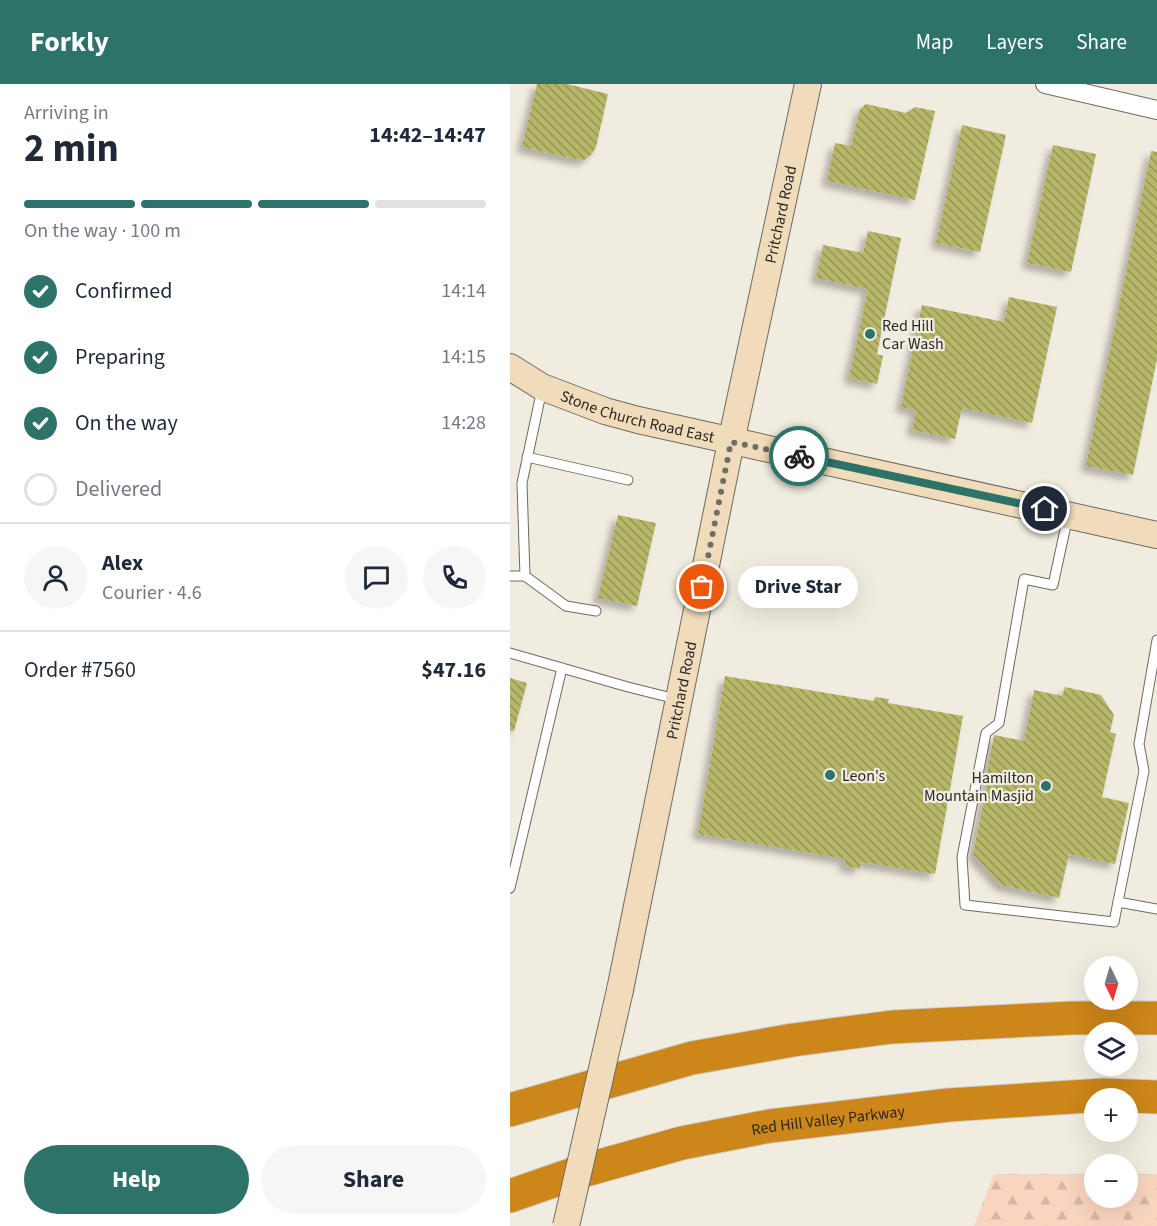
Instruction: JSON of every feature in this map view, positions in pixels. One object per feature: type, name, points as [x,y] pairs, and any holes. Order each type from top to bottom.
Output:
[{"type":"highway","points":[[510,1110],[692,1058],[793,1040],[892,1027],[1073,1018],[1157,1018]]},
{"type":"highway","name":"Red Hill Valley Parkway","points":[[510,1196],[582,1171],[671,1146],[770,1125],[949,1105],[1103,1095],[1157,1097]]},
{"type":"main road","name":"Pritchard Road","points":[[566,1226],[620,990],[731,442],[808,84]]},
{"type":"main road","name":"Stone Church Road East","points":[[510,367],[543,387],[605,411],[731,442],[1157,535]]},
{"type":"street","points":[[1045,84],[1157,110]]},
{"type":"lane","points":[[525,576],[522,483],[543,387]]},
{"type":"lane","points":[[527,457],[628,480]]},
{"type":"lane","points":[[1068,514],[1053,585],[1024,579],[999,723],[986,733],[962,857],[965,905],[1114,922],[1144,771],[1139,744],[1157,640]]},
{"type":"lane","points":[[510,576],[525,576],[566,606],[596,611]]},
{"type":"lane","points":[[510,653],[679,699]]},
{"type":"lane","points":[[510,888],[562,668]]},
{"type":"lane","points":[[1118,902],[1157,909]]},
{"type":"green space","points":[[994,1174],[1084,1174],[1084,1208],[1138,1208],[1138,1174],[1157,1174],[1157,1226],[974,1226]]},
{"type":"building","points":[[537,84],[567,84],[608,94],[596,147],[592,154],[584,160],[522,147]]},
{"type":"building","points":[[866,104],[906,113],[915,107],[935,111],[915,200],[827,181],[835,143],[851,146],[860,109]]},
{"type":"building","points":[[962,125],[1006,135],[980,252],[936,243]]},
{"type":"building","points":[[1053,145],[1096,154],[1071,272],[1027,263]]},
{"type":"building","points":[[1151,151],[1157,152],[1157,359],[1133,475],[1086,466]]},
{"type":"building","points":[[868,231],[901,238],[877,354],[883,356],[877,384],[849,378],[868,289],[816,278],[823,245],[863,253]]},
{"type":"building","points":[[1009,297],[1057,307],[1032,423],[962,408],[955,439],[912,430],[916,410],[901,407],[922,305],[1004,322]]},
{"type":"building","points":[[618,515],[656,523],[637,606],[598,598]]},
{"type":"building","name":"Leon's","points":[[725,676],[874,701],[875,697],[889,699],[888,703],[963,716],[935,874],[861,862],[860,869],[844,866],[845,859],[698,834]]},
{"type":"building","points":[[510,678],[527,683],[514,731],[510,731]]},
{"type":"building","name":"Hamilton Mountain Masjid","points":[[1065,687],[1101,695],[1114,715],[1110,732],[1116,734],[1102,797],[1129,803],[1115,864],[1069,854],[1059,898],[1001,885],[973,854],[989,774],[987,773],[994,735],[1024,741],[1034,690],[1062,696]]},
{"type":"way so far","points":[[702,587],[731,442],[799,456]]},
{"type":"place","name":"Red Hill Car Wash","points":[[870,334]]},
{"type":"place","name":"Drive Star","points":[[702,587]]},
{"type":"place","name":"Leon's","points":[[830,775]]},
{"type":"place","name":"Hamilton Mountain Masjid","points":[[1046,786]]},
{"type":"route","points":[[799,456],[1045,509]]}]
